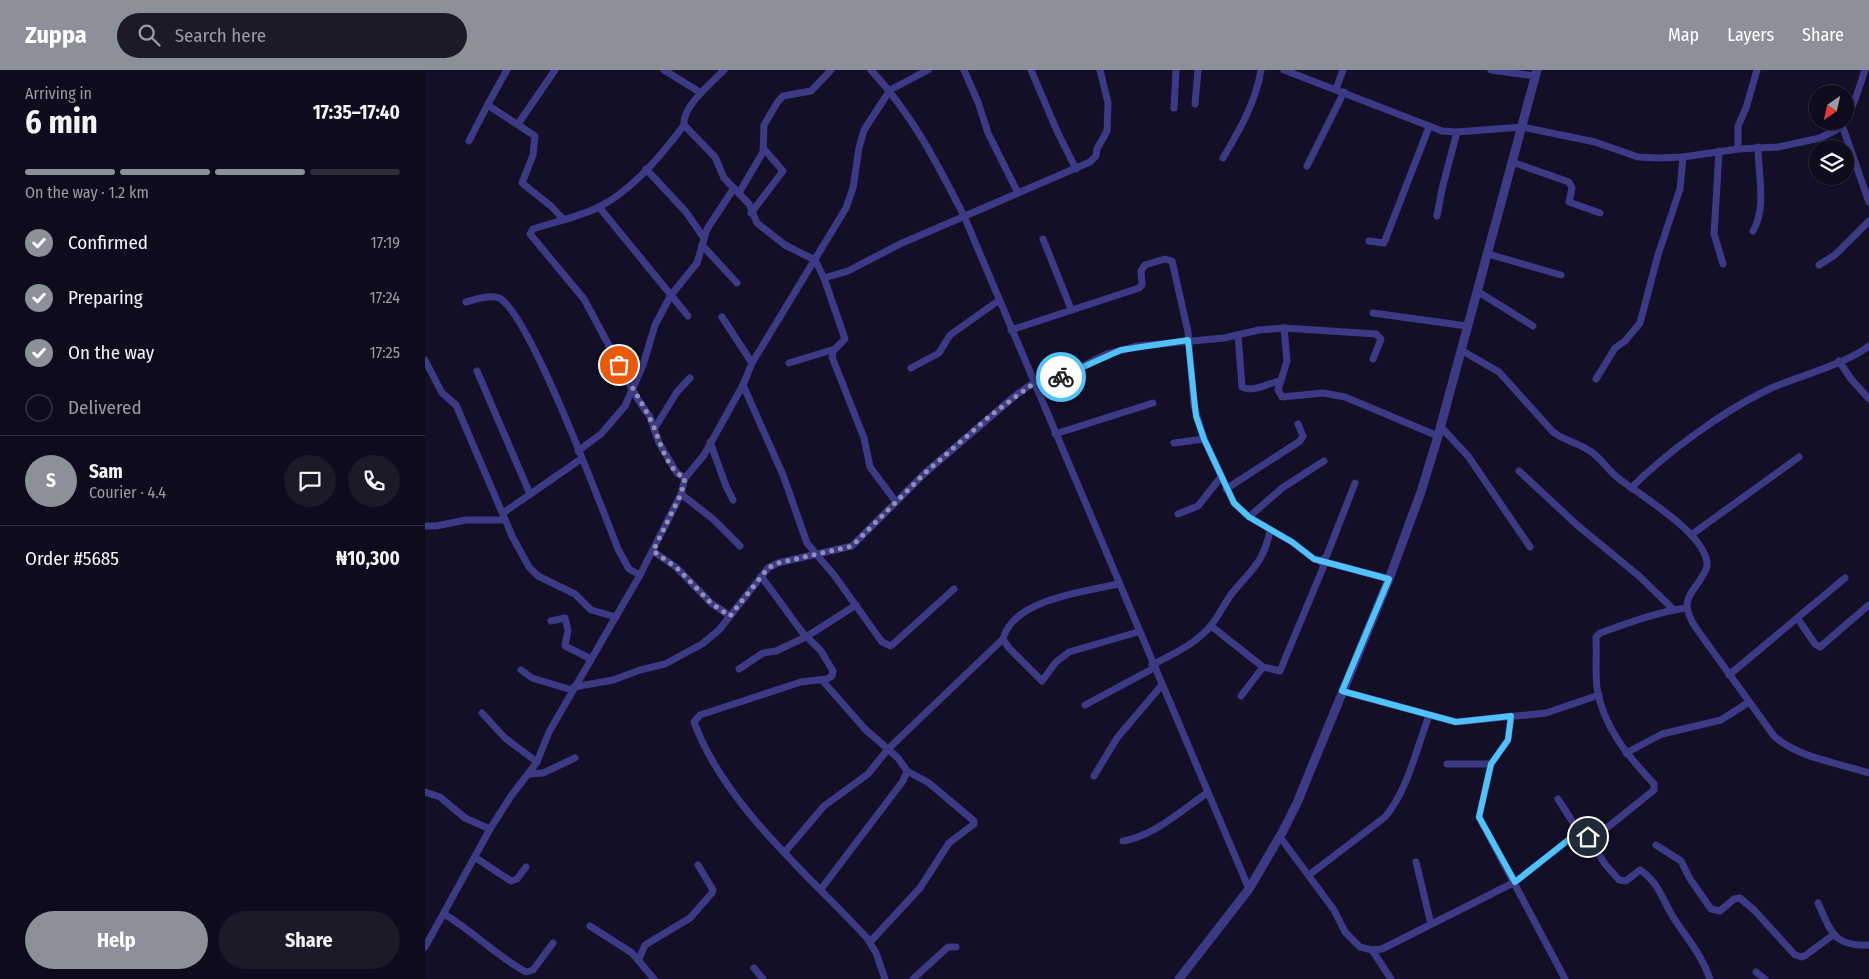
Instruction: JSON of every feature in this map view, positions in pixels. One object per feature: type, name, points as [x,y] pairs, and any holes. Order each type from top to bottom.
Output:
[{"type":"street","points":[[469,141],[507,70]]},
{"type":"street","points":[[519,124],[555,70]]},
{"type":"street","points":[[664,70],[701,93]]},
{"type":"street","points":[[724,70],[701,93],[688,110],[683,119],[684,125],[715,157],[724,178],[749,204],[751,213],[757,222],[785,245],[815,260],[824,278],[845,339],[835,349],[831,357],[864,438],[870,467],[896,502]]},
{"type":"street","points":[[578,451],[611,424],[625,406],[633,391],[655,325],[671,295],[697,263],[707,229],[764,149],[764,125],[777,103],[783,96],[811,91],[831,70]]},
{"type":"street","points":[[871,70],[890,90],[925,140],[964,216],[1138,632],[1249,889]]},
{"type":"street","points":[[425,947],[491,829],[511,796],[537,762],[549,732],[573,688],[653,551],[681,494],[685,478],[704,454],[743,385],[752,363],[846,208],[853,188],[861,137],[890,90],[918,72],[928,70]]},
{"type":"street","points":[[964,70],[978,102],[988,133],[1018,193]]},
{"type":"street","points":[[1031,70],[1057,131],[1076,169]]},
{"type":"street","points":[[824,278],[848,271],[964,216],[1094,160],[1107,131],[1108,102],[1100,70]]},
{"type":"street","points":[[1174,108],[1176,70]]},
{"type":"street","points":[[1195,104],[1198,70]]},
{"type":"street","points":[[1223,158],[1242,126],[1261,70]]},
{"type":"street","points":[[1283,70],[1344,92],[1429,127],[1457,132],[1522,128],[1595,142],[1638,157],[1683,157],[1719,151],[1778,146],[1820,138],[1832,130]]},
{"type":"street","points":[[1336,89],[1343,70]]},
{"type":"street","points":[[1179,979],[1249,889],[1280,837],[1297,803],[1389,579],[1421,492],[1488,254],[1536,73],[1491,70]]},
{"type":"street","points":[[1738,149],[1738,126],[1746,108],[1757,70]]},
{"type":"street","points":[[1854,102],[1865,70]]},
{"type":"street","points":[[1307,166],[1344,92]]},
{"type":"street","points":[[489,102],[490,108],[533,133],[536,139],[533,155],[522,183],[551,206],[563,219]]},
{"type":"street","points":[[684,125],[662,154],[629,186],[599,207],[533,228],[530,234],[584,299],[633,391],[650,417],[659,443],[677,473],[685,478]]},
{"type":"street","points":[[1369,241],[1384,243],[1429,127]]},
{"type":"street","points":[[1846,130],[1869,202]]},
{"type":"street","points":[[1437,216],[1457,132]]},
{"type":"street","points":[[1753,231],[1758,220],[1760,206],[1758,148]]},
{"type":"street","points":[[751,213],[782,174],[782,168],[764,149]]},
{"type":"street","points":[[1719,151],[1714,234],[1723,264]]},
{"type":"street","points":[[1596,379],[1615,348],[1625,341],[1640,323],[1657,255],[1680,189],[1683,157]]},
{"type":"street","points":[[1512,162],[1569,182],[1572,188],[1569,202],[1600,213]]},
{"type":"street","points":[[646,169],[686,212],[703,241],[737,283]]},
{"type":"street","points":[[599,207],[687,316]]},
{"type":"street","points":[[1819,265],[1835,255],[1869,221]]},
{"type":"street","points":[[1043,239],[1071,309]]},
{"type":"street","points":[[1488,254],[1561,275]]},
{"type":"street","points":[[1011,330],[1139,288],[1143,284],[1141,271],[1145,265],[1169,259],[1174,265],[1188,340],[1194,406],[1204,439],[1234,503],[1249,517],[1270,531],[1292,542],[1309,556],[1325,563],[1389,579]]},
{"type":"street","points":[[1477,291],[1533,326]]},
{"type":"street","points":[[466,302],[497,297],[511,308],[527,332],[618,549],[629,568],[640,575]]},
{"type":"street","points":[[911,368],[939,353],[950,335],[998,301]]},
{"type":"street","points":[[1373,312],[1467,326]]},
{"type":"street","points":[[721,317],[752,363]]},
{"type":"street","points":[[1284,328],[1287,361],[1278,390],[1282,397],[1323,393],[1345,397],[1437,436]]},
{"type":"street","points":[[521,670],[532,678],[573,688],[613,680],[640,670],[665,664],[703,644],[719,630],[768,568],[778,563],[852,546],[925,473],[991,415],[1033,384],[1051,382],[1121,350],[1238,335],[1250,331],[1284,328],[1376,334],[1381,339],[1373,359]]},
{"type":"street","points":[[1238,335],[1242,387],[1253,389],[1280,381]]},
{"type":"street","points":[[1631,488],[1671,452],[1741,404],[1766,391],[1839,361],[1869,346]]},
{"type":"street","points":[[789,363],[835,349]]},
{"type":"street","points":[[1461,350],[1499,372],[1553,432],[1562,439],[1590,451],[1631,488],[1701,545],[1708,561],[1705,573],[1690,592],[1686,608],[1689,618],[1774,736],[1787,746],[1810,755],[1869,773]]},
{"type":"street","points":[[425,360],[442,393],[451,398],[456,405],[504,517],[529,567],[537,576],[565,588],[591,610],[616,617]]},
{"type":"street","points":[[1839,361],[1851,379],[1869,398]]},
{"type":"street","points":[[477,371],[530,494]]},
{"type":"street","points":[[654,429],[677,392],[690,378]]},
{"type":"street","points":[[743,385],[783,475],[807,543],[856,605],[882,642],[891,646],[954,589]]},
{"type":"street","points":[[1055,434],[1153,403]]},
{"type":"street","points":[[1226,489],[1300,441],[1303,436],[1299,424]]},
{"type":"street","points":[[1440,426],[1468,456],[1530,547]]},
{"type":"street","points":[[1174,444],[1204,439]]},
{"type":"street","points":[[710,442],[725,486],[733,500]]},
{"type":"street","points":[[1691,535],[1799,457]]},
{"type":"street","points":[[425,526],[504,517],[530,494],[581,459]]},
{"type":"street","points":[[1249,517],[1282,488],[1323,461]]},
{"type":"street","points":[[1519,472],[1639,576],[1673,610]]},
{"type":"street","points":[[1178,514],[1198,506],[1221,476]]},
{"type":"street","points":[[1211,626],[1263,667],[1277,671],[1282,668],[1355,483]]},
{"type":"street","points":[[681,494],[740,546]]},
{"type":"street","points":[[1085,705],[1192,642],[1211,626],[1231,595],[1252,572],[1266,550],[1270,531]]},
{"type":"street","points":[[803,557],[807,543]]},
{"type":"street","points":[[653,551],[677,568],[711,603],[730,616]]},
{"type":"street","points":[[761,576],[806,636],[821,651],[833,671],[831,678],[801,682],[700,715],[695,720],[705,749],[724,780],[785,852],[870,942],[885,979]]},
{"type":"street","points":[[1729,675],[1845,578]]},
{"type":"street","points":[[785,852],[824,806],[868,774],[888,749],[1003,639],[1011,624],[1027,609],[1057,599],[1118,584]]},
{"type":"street","points":[[739,669],[763,653],[777,651],[806,636],[856,605]]},
{"type":"street","points":[[1798,619],[1815,644],[1820,647],[1869,605]]},
{"type":"street","points":[[1588,837],[1604,829],[1655,789],[1654,784],[1626,753],[1611,729],[1599,695],[1597,682],[1597,635],[1673,610],[1686,608]]},
{"type":"street","points":[[551,622],[565,618],[568,630],[565,646],[591,659]]},
{"type":"street","points":[[1003,639],[1009,648],[1041,681],[1056,662],[1069,652],[1138,632]]},
{"type":"street","points":[[1241,696],[1263,667]]},
{"type":"street","points":[[822,680],[865,729],[903,763],[907,771],[929,783],[971,816],[975,822],[949,843],[921,888],[870,942]]},
{"type":"street","points":[[1094,776],[1117,738],[1161,686]]},
{"type":"street","points":[[1342,691],[1456,722],[1547,714],[1599,695]]},
{"type":"street","points":[[1626,753],[1661,734],[1721,720],[1749,702]]},
{"type":"street","points":[[482,713],[505,738],[537,762]]},
{"type":"street","points":[[1309,875],[1385,817],[1400,793],[1429,716]]},
{"type":"street","points":[[1511,716],[1508,740],[1491,764],[1479,817],[1565,979]]},
{"type":"street","points":[[529,774],[543,772],[575,758]]},
{"type":"street","points":[[1447,764],[1491,764]]},
{"type":"street","points":[[821,889],[903,781],[907,771]]},
{"type":"street","points":[[425,792],[440,796],[465,818],[491,829]]},
{"type":"street","points":[[1123,841],[1136,839],[1149,832],[1207,793]]},
{"type":"street","points":[[1558,800],[1579,832],[1588,837],[1608,869],[1619,880],[1626,881],[1640,870],[1657,886],[1673,918],[1698,951],[1710,979]]},
{"type":"street","points":[[1280,837],[1334,910],[1345,932],[1360,947],[1372,950],[1382,949],[1515,882],[1579,832]]},
{"type":"street","points":[[1656,845],[1681,861],[1708,907],[1720,912],[1734,899],[1740,898],[1755,911],[1795,954],[1806,955],[1833,935]]},
{"type":"street","points":[[476,858],[511,881],[517,879],[526,866]]},
{"type":"street","points":[[1416,862],[1431,924]]},
{"type":"street","points":[[639,959],[645,945],[691,918],[712,893],[713,890],[698,865]]},
{"type":"street","points":[[1818,903],[1833,935],[1852,945],[1869,945]]},
{"type":"street","points":[[444,914],[468,929],[496,953],[526,972],[533,970],[553,943]]},
{"type":"street","points":[[590,926],[639,959],[654,979]]},
{"type":"street","points":[[913,979],[948,947],[955,947]]},
{"type":"street","points":[[1372,950],[1391,979]]},
{"type":"street","points":[[755,968],[763,979]]},
{"type":"street","points":[[1755,972],[1765,979]]},
{"type":"way so far","points":[[619,365],[650,417],[659,443],[677,473],[685,478],[681,494],[653,551],[677,568],[720,611],[730,616],[768,568],[778,563],[852,546],[925,473],[1015,395],[1033,384],[1051,382],[1061,377]]},
{"type":"route","points":[[1061,377],[1107,354],[1138,346],[1188,340],[1196,416],[1229,496],[1239,509],[1270,531],[1292,542],[1314,559],[1389,579],[1342,691],[1449,721],[1463,722],[1511,716],[1508,740],[1503,750],[1491,764],[1479,809],[1479,817],[1480,822],[1515,882],[1538,866],[1577,833],[1579,832],[1588,837]]}]
